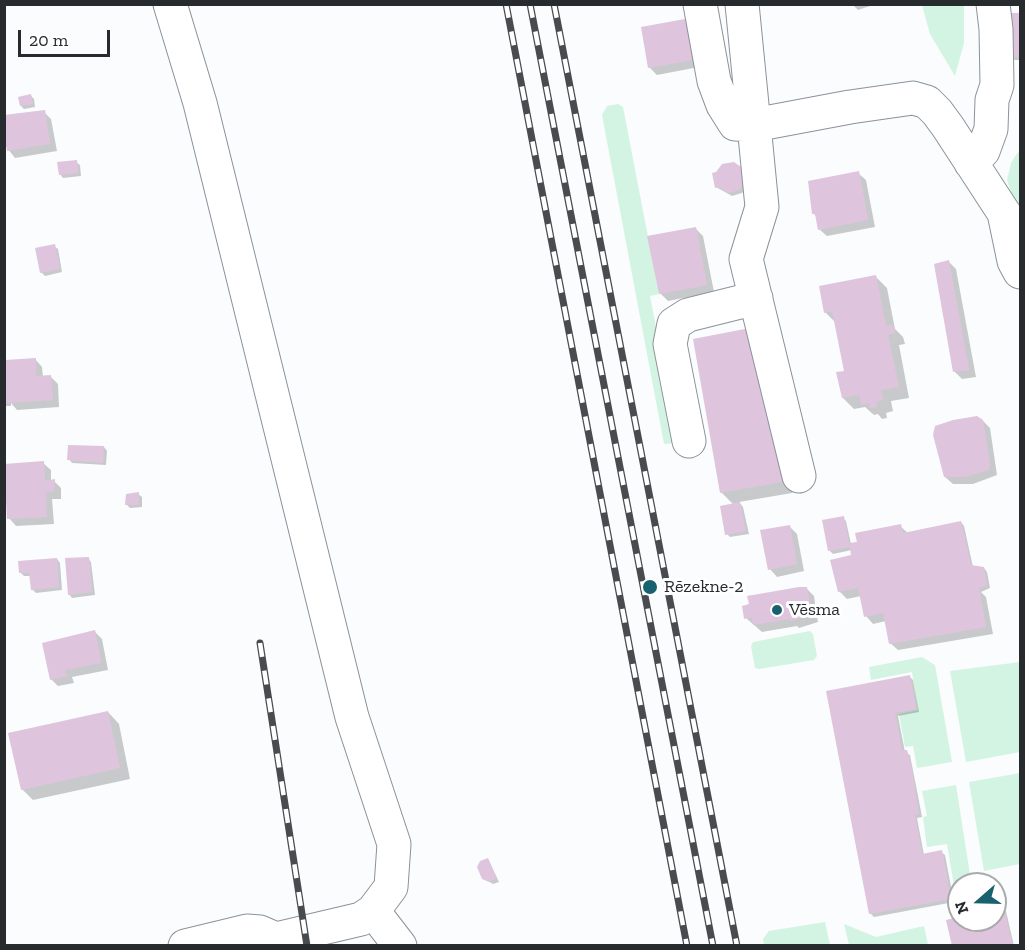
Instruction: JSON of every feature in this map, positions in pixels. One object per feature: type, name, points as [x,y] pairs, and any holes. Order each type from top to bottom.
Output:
[{"type":"street","points":[[170,4],[202,114],[352,717],[394,844],[391,888],[373,911],[361,919],[279,942],[260,932],[246,931],[185,945]]},
{"type":"street","points":[[700,4],[714,81],[723,105],[735,124],[754,125],[849,106],[913,98],[927,102],[948,127],[1012,223],[1014,261],[1020,272]]},
{"type":"street","points":[[742,4],[762,207],[746,259],[799,476]]},
{"type":"street","points":[[971,163],[982,151],[990,129],[992,100],[996,85],[1009,68],[996,29],[993,4]]},
{"type":"street","points":[[689,441],[670,344],[674,324],[688,315],[756,298]]},
{"type":"street","points":[[373,911],[400,945]]},
{"type":"green space","points":[[922,5],[964,5],[964,43],[955,76],[930,34]]},
{"type":"green space","points":[[618,104],[623,107],[659,294],[650,296],[678,443],[664,444],[602,115],[607,106]]},
{"type":"green space","points":[[1020,149],[1020,220],[1007,180],[1011,163]]},
{"type":"green space","points":[[810,631],[813,634],[817,656],[814,660],[755,668],[751,646],[753,642]]},
{"type":"green space","points":[[922,657],[935,665],[952,762],[917,768],[913,746],[905,747],[899,714],[918,710],[912,672],[871,680],[869,667]]},
{"type":"green space","points":[[1020,662],[1020,752],[966,762],[950,671]]},
{"type":"green space","points":[[1020,773],[1020,864],[984,871],[969,782]]},
{"type":"green space","points":[[956,785],[970,872],[952,872],[947,844],[927,847],[923,817],[927,816],[922,791]]},
{"type":"green space","points":[[825,922],[830,945],[764,945],[763,939],[769,931]]},
{"type":"green space","points":[[844,924],[876,937],[924,926],[928,945],[849,945]]},
{"type":"building","points":[[1006,13],[1020,13],[1020,57],[1007,57]]},
{"type":"building","points":[[685,19],[693,60],[648,68],[641,27]]},
{"type":"building","points":[[31,94],[33,104],[20,106],[18,97]]},
{"type":"building","points":[[45,110],[50,144],[7,151],[4,115]]},
{"type":"building","points":[[77,160],[78,173],[59,175],[57,162]]},
{"type":"building","points":[[734,162],[744,169],[746,181],[739,190],[728,193],[719,187],[715,188],[712,173],[716,172],[722,164]]},
{"type":"building","points":[[859,171],[868,220],[818,230],[815,214],[812,214],[808,181]]},
{"type":"building","points":[[696,227],[707,285],[659,294],[647,236]]},
{"type":"building","points":[[55,244],[60,269],[40,273],[35,248]]},
{"type":"building","points":[[949,260],[969,370],[953,372],[934,264]]},
{"type":"building","points":[[876,275],[886,326],[893,325],[895,333],[888,335],[899,387],[881,390],[883,400],[876,402],[877,407],[869,408],[869,403],[861,405],[859,395],[842,398],[836,372],[844,371],[832,311],[824,313],[819,286]]},
{"type":"building","points":[[755,327],[782,482],[720,493],[693,339]]},
{"type":"building","points":[[36,358],[36,376],[51,375],[53,400],[4,403],[5,360]]},
{"type":"building","points":[[977,416],[983,420],[989,470],[965,477],[944,477],[933,435],[935,426]]},
{"type":"building","points":[[68,445],[104,446],[103,463],[67,460]]},
{"type":"building","points":[[44,461],[45,481],[55,479],[54,492],[46,492],[47,517],[7,519],[4,464]]},
{"type":"building","points":[[139,492],[139,505],[125,505],[126,494]]},
{"type":"building","points":[[740,502],[746,531],[725,535],[720,506]]},
{"type":"building","points":[[844,516],[849,543],[857,542],[855,533],[901,524],[903,533],[961,521],[971,565],[984,567],[987,585],[979,588],[986,627],[889,644],[883,613],[864,617],[858,588],[838,592],[830,560],[851,555],[850,547],[828,551],[822,520]]},
{"type":"building","points":[[790,525],[797,564],[768,570],[760,530]]},
{"type":"building","points":[[89,557],[92,592],[68,595],[65,558]]},
{"type":"building","points":[[57,558],[59,587],[31,590],[29,573],[19,573],[18,561]]},
{"type":"building","name":"Vēsma","points":[[807,587],[812,615],[790,621],[790,619],[753,625],[752,617],[744,619],[742,606],[749,604],[747,596]]},
{"type":"building","points":[[95,630],[101,663],[65,670],[67,676],[50,680],[42,643]]},
{"type":"building","points":[[910,675],[916,709],[895,713],[902,750],[907,750],[911,764],[919,814],[915,815],[922,854],[942,850],[947,877],[947,900],[869,914],[826,691]]},
{"type":"building","points":[[108,711],[120,768],[21,790],[8,733]]},
{"type":"building","points":[[488,858],[497,878],[489,882],[482,879],[477,867],[480,861]]},
{"type":"building","points":[[1007,922],[1013,946],[952,946],[949,932],[1007,932]]},
{"type":"railway","points":[[506,4],[687,946]]},
{"type":"railway","points":[[530,4],[713,946]]},
{"type":"railway","points":[[554,4],[737,946]]},
{"type":"railway","points":[[260,643],[307,946]]},
{"type":"place","name":"Rēzekne-2","points":[[650,587]]},
{"type":"place","name":"Vēsma","points":[[777,610]]}]
